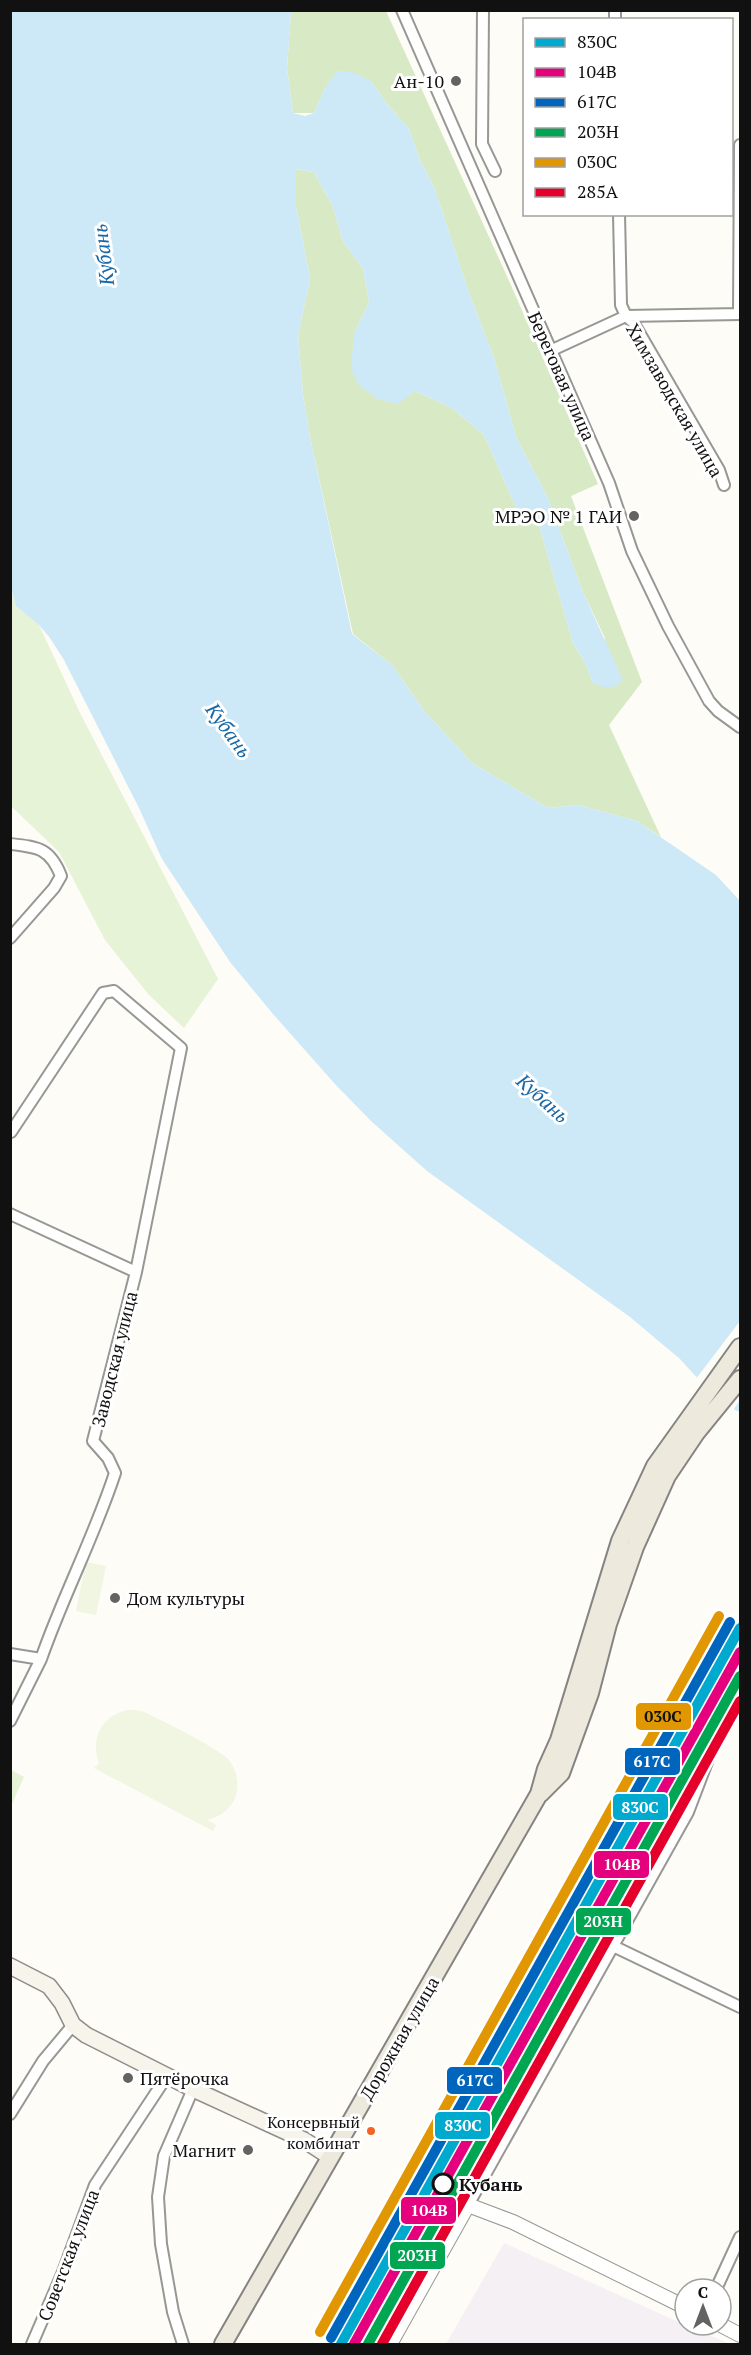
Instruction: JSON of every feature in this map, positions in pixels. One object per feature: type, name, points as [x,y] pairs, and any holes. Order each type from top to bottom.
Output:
[{"type":"main road","points":[[628,1544],[655,1467],[741,1347]]},
{"type":"main road","points":[[628,1544],[667,1476],[696,1433],[741,1379]]},
{"type":"main road","name":"Дорожная улица","points":[[224,2344],[539,1794],[561,1773],[591,1693],[628,1544]]},
{"type":"main road","points":[[10,1966],[50,1986],[73,2025],[86,2035],[192,2089],[304,2140],[330,2157]]},
{"type":"street","name":"Береговая улица","points":[[402,10],[609,483],[632,551],[668,626],[709,701],[718,711],[741,727]]},
{"type":"street","points":[[483,10],[482,144],[495,171]]},
{"type":"street","points":[[740,314],[741,145]]},
{"type":"street","points":[[619,216],[621,305],[626,316]]},
{"type":"street","name":"Химзаводская улица","points":[[550,351],[626,316],[740,314]]},
{"type":"street","name":"Химзаводская улица","points":[[626,316],[633,322],[719,470],[724,485]]},
{"type":"street","points":[[10,844],[40,848],[56,862],[61,876],[54,888],[10,938]]},
{"type":"street","name":"Заводская улица","points":[[10,1721],[41,1659],[55,1618],[102,1512],[115,1473],[108,1458],[93,1441],[136,1272],[181,1048],[178,1043],[114,991],[103,993],[11,1132]]},
{"type":"street","points":[[10,1214],[136,1272]]},
{"type":"street","points":[[10,1654],[41,1659]]},
{"type":"street","points":[[390,2344],[688,1812],[717,1736],[741,1695]]},
{"type":"street","points":[[613,1946],[741,2007]]},
{"type":"street","points":[[10,2114],[43,2061],[73,2025]]},
{"type":"street","name":"Советская улица","points":[[33,2344],[95,2185],[167,2076]]},
{"type":"street","points":[[192,2089],[164,2156],[158,2197],[160,2244],[173,2312],[182,2340],[193,2344]]},
{"type":"street","points":[[468,2205],[513,2222],[673,2301]]},
{"type":"street","points":[[722,2277],[741,2237]]},
{"type":"shaded area","points":[[504,2243],[673,2320],[673,2337],[713,2337],[730,2344],[446,2344]]},
{"type":"green space","points":[[291,11],[386,11],[506,274],[598,484],[571,496],[642,682],[609,725],[661,837],[637,821],[578,805],[548,808],[472,763],[425,712],[392,665],[353,634],[303,395],[298,335],[310,279],[296,206],[295,169],[314,172],[333,207],[343,241],[363,269],[369,302],[354,334],[415,391],[452,408],[484,435],[519,514],[538,522],[573,643],[593,683],[605,638],[582,590],[548,498],[516,437],[494,358],[469,293],[434,187],[419,158],[409,129],[371,81],[325,88],[314,113],[293,113],[287,68]]},
{"type":"green space","points":[[10,585],[16,606],[39,625],[80,713],[218,979],[184,1028],[149,995],[105,940],[59,852],[11,806]]},
{"type":"green space","points":[[86,1562],[106,1566],[96,1615],[76,1611]]},
{"type":"green space","points":[[127,1710],[141,1711],[172,1726],[222,1754],[230,1762],[237,1777],[237,1793],[227,1809],[220,1815],[207,1820],[216,1825],[213,1831],[94,1768],[99,1763],[96,1745],[100,1729],[111,1717]]},
{"type":"green space","points":[[11,1770],[24,1777],[11,1806]]},
{"type":"water","name":"Кубань","points":[[10,11],[291,11],[287,68],[293,113],[305,116],[314,113],[325,88],[337,71],[350,71],[371,81],[409,129],[419,158],[434,187],[469,293],[494,358],[516,437],[548,498],[582,590],[623,680],[609,688],[593,683],[573,643],[538,522],[519,514],[484,435],[452,408],[415,391],[398,404],[377,399],[358,384],[351,368],[354,334],[369,302],[363,269],[343,241],[333,207],[314,172],[296,169],[296,206],[310,279],[298,335],[303,395],[352,634],[392,665],[425,712],[472,763],[548,808],[578,805],[637,821],[716,875],[740,901],[740,1412],[709,1391],[680,1359],[630,1317],[427,1171],[371,1121],[335,1084],[230,962],[162,859],[139,808],[64,660],[39,625],[16,606],[10,584]]},
{"type":"pier","points":[[740,1321],[740,1400],[732,1412],[707,1393],[695,1380]]},
{"type":"transit line","name":"030C","points":[[320,2332],[719,1616]]},
{"type":"transit line","name":"617C","points":[[331,2338],[730,1622]]},
{"type":"transit line","name":"830С","points":[[341,2344],[740,1628]]},
{"type":"transit line","name":"104В","points":[[354,2344],[740,1652]]},
{"type":"transit line","name":"203Н","points":[[368,2344],[740,1676]]},
{"type":"transit line","name":"285А","points":[[382,2344],[740,1701]]},
{"type":"place","name":"Ан-10","points":[[456,81]]},
{"type":"place","name":"МРЭО № 1 ГАИ","points":[[634,516]]},
{"type":"place","name":"Дом культуры","points":[[115,1598]]},
{"type":"place","name":"Пятёрочка","points":[[128,2078]]},
{"type":"place","name":"Консервный комбинат","points":[[371,2131]]},
{"type":"place","name":"Магнит","points":[[248,2150]]},
{"type":"place","name":"Кубань","points":[[443,2184]]}]
